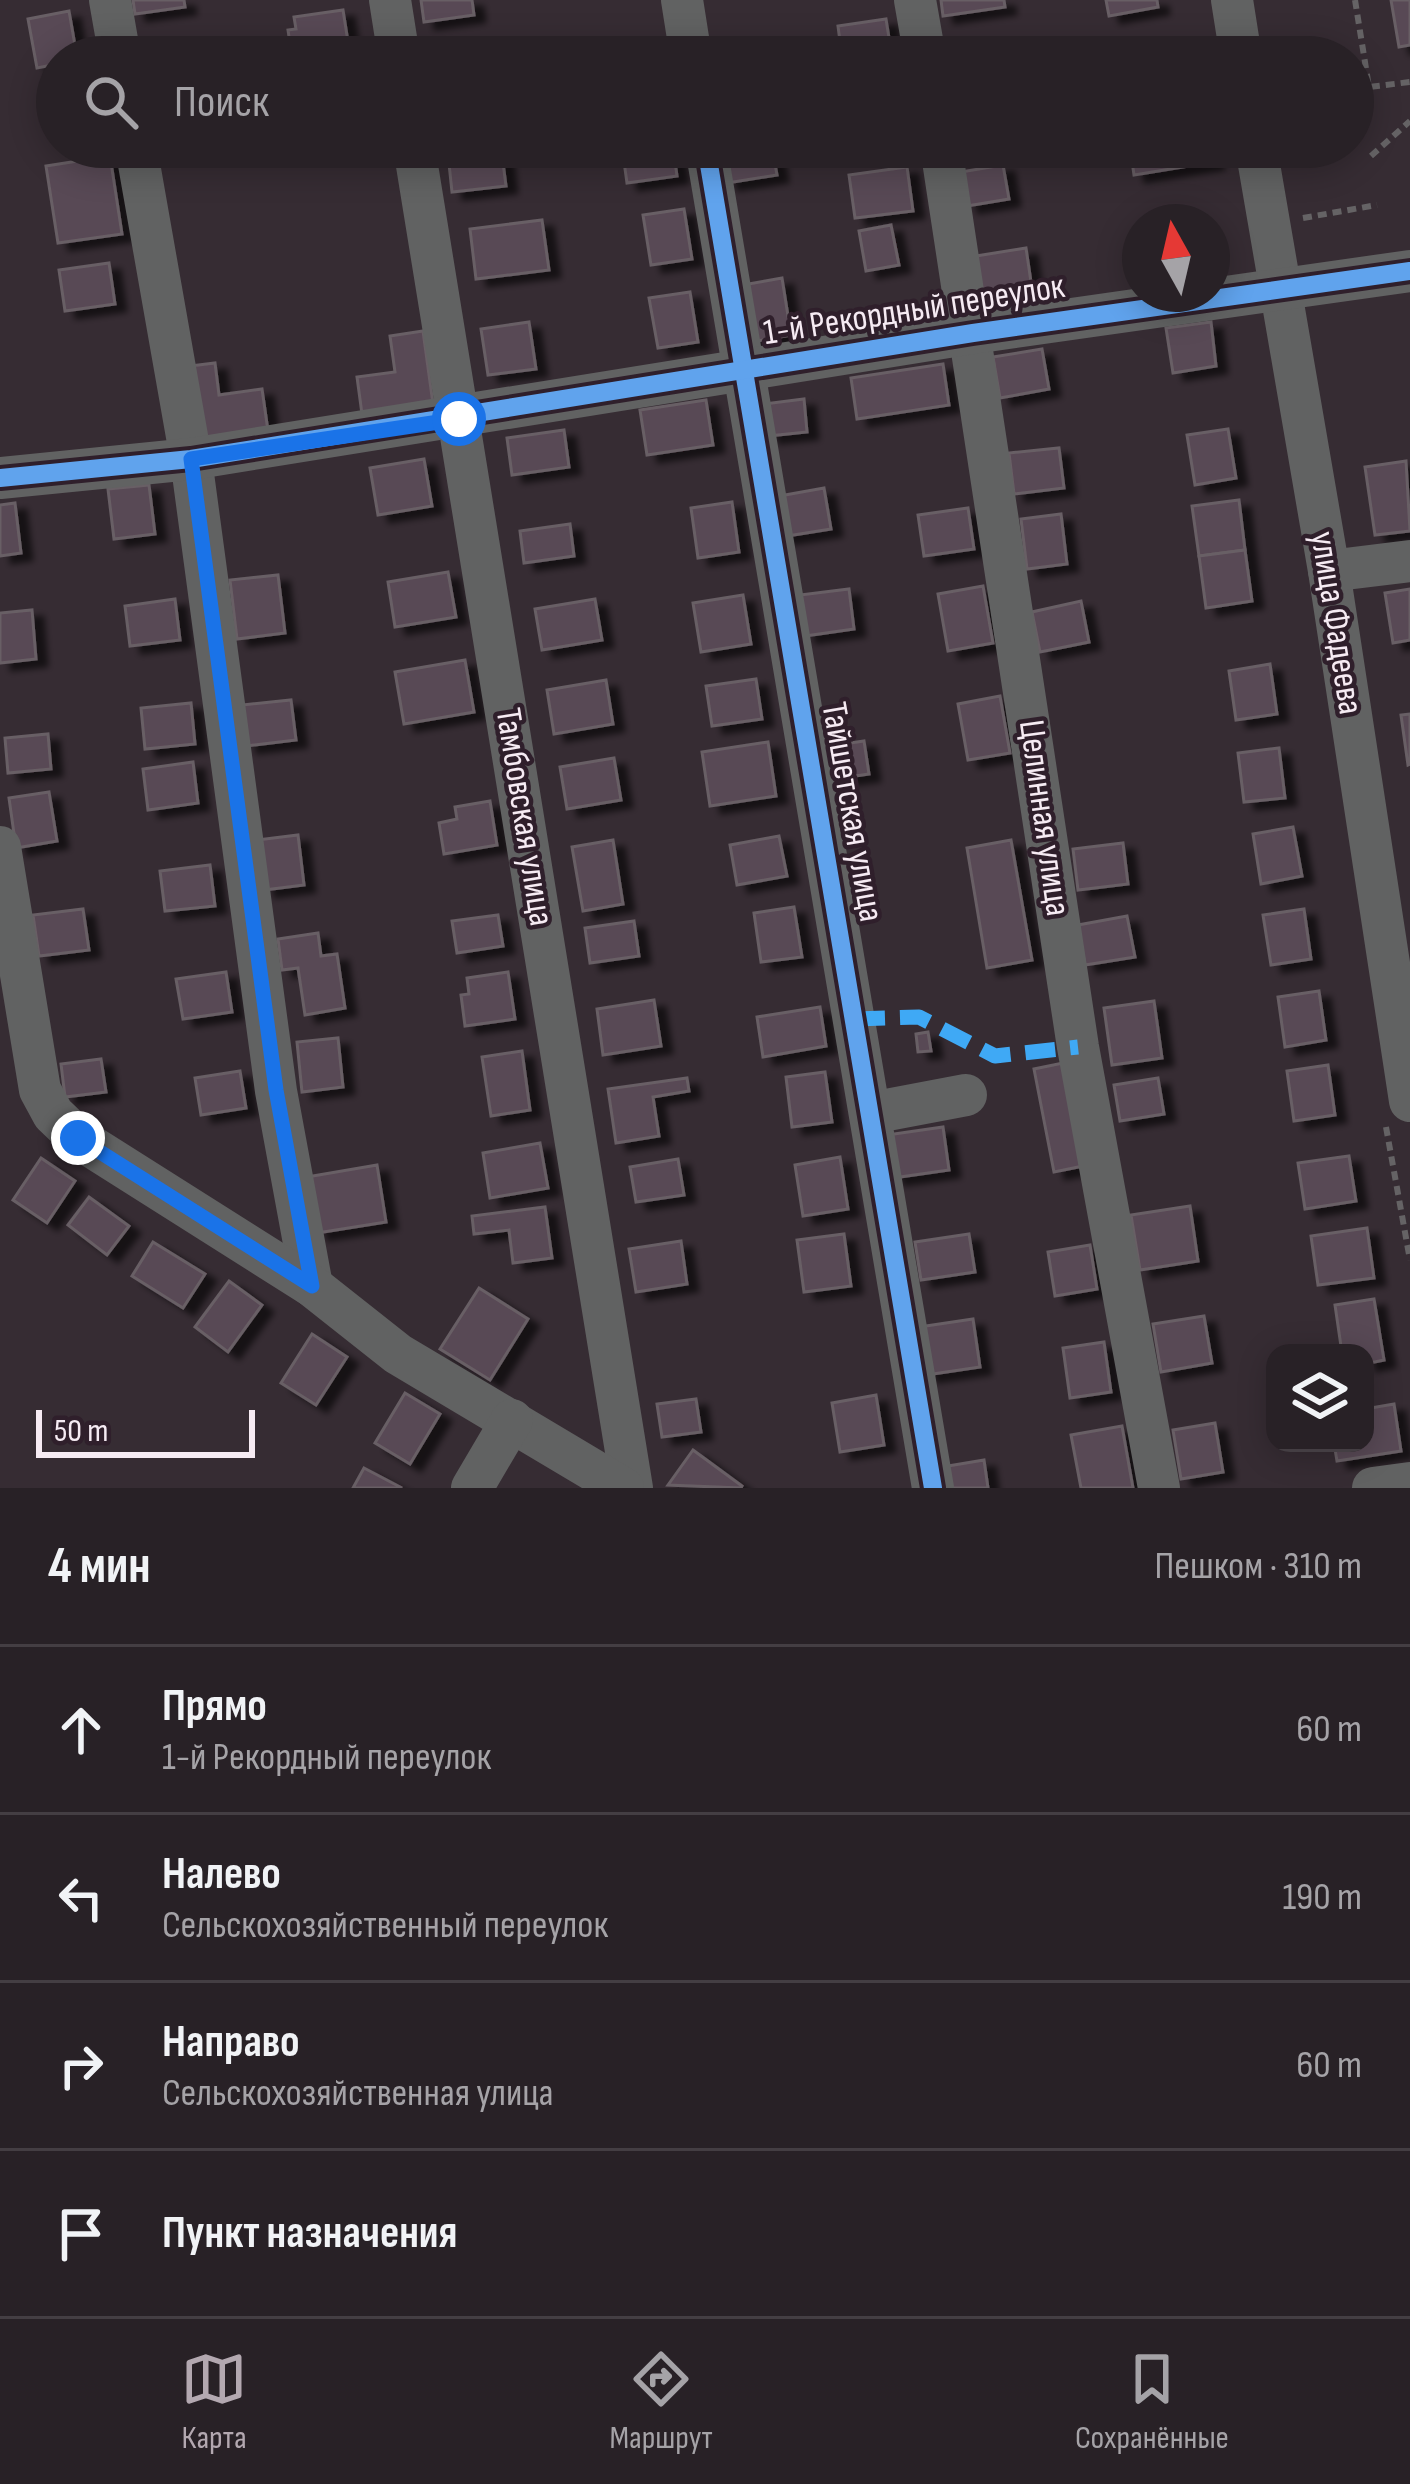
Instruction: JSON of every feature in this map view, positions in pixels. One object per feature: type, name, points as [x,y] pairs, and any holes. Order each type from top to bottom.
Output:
[{"type":"street","points":[[110,0],[116,36]]},
{"type":"street","points":[[390,0],[396,36]]},
{"type":"street","points":[[682,0],[688,36]]},
{"type":"street","points":[[915,0],[921,36]]},
{"type":"street","points":[[1232,0],[1238,36]]},
{"type":"street","points":[[140,168],[191,459],[276,1090],[312,1286]]},
{"type":"street","name":"Тамбовская улица","points":[[417,168],[632,1488]]},
{"type":"street","name":"Тайшетская улица","points":[[709,168],[933,1488]]},
{"type":"street","name":"Целинная улица","points":[[944,168],[973,333],[1078,1047],[1159,1488]]},
{"type":"street","name":"улица Фадеева","points":[[1260,168],[1329,572],[1394,905],[1410,1100]]},
{"type":"street","name":"1-й Рекордный переулок","points":[[0,478],[191,459],[973,333],[1410,271]]},
{"type":"street","points":[[1329,572],[1410,561]]},
{"type":"street","points":[[0,847],[40,1090],[53,1114],[78,1138],[312,1286],[398,1354],[623,1488]]},
{"type":"street","points":[[872,1113],[966,1095]]},
{"type":"street","points":[[472,1488],[512,1420]]},
{"type":"street","points":[[1373,1488],[1410,1483]]},
{"type":"path","points":[[1355,0],[1361,36]]},
{"type":"path","points":[[1374,86],[1410,82]]},
{"type":"path","points":[[1374,153],[1410,122]]},
{"type":"path","points":[[1291,220],[1377,205]]},
{"type":"building","points":[[133,0],[184,0],[185,7],[135,14]]},
{"type":"building","points":[[421,0],[472,0],[474,15],[424,22]]},
{"type":"building","points":[[941,0],[1004,0],[1005,7],[943,16]]},
{"type":"building","points":[[1106,0],[1157,0],[1158,7],[1109,16]]},
{"type":"building","points":[[1391,0],[1410,0],[1410,45],[1399,47]]},
{"type":"building","points":[[343,10],[347,36],[289,36],[288,30],[296,29],[294,17]]},
{"type":"building","points":[[69,11],[73,36],[36,36],[36,63],[28,19]]},
{"type":"building","points":[[886,19],[889,36],[839,36],[838,26]]},
{"type":"building","points":[[46,168],[112,168],[122,234],[58,243]]},
{"type":"building","points":[[449,168],[504,168],[506,186],[452,192]]},
{"type":"building","points":[[625,168],[676,168],[677,176],[627,183]]},
{"type":"building","points":[[724,168],[776,168],[777,175],[727,183]]},
{"type":"building","points":[[907,168],[913,211],[855,218],[849,175]]},
{"type":"building","points":[[1004,168],[1009,199],[967,206],[961,172]]},
{"type":"building","points":[[1133,168],[1177,168],[1134,175]]},
{"type":"building","points":[[684,209],[692,259],[651,265],[643,215]]},
{"type":"building","points":[[542,220],[549,270],[476,279],[470,229]]},
{"type":"building","points":[[891,225],[899,265],[866,271],[859,231]]},
{"type":"building","points":[[1026,248],[1032,289],[983,297],[976,256]]},
{"type":"building","points":[[109,263],[115,304],[65,311],[59,270]]},
{"type":"building","points":[[782,278],[791,335],[752,342],[743,285]]},
{"type":"building","points":[[690,292],[698,342],[658,348],[649,298]]},
{"type":"building","points":[[529,322],[536,369],[488,375],[481,329]]},
{"type":"building","points":[[1211,322],[1216,366],[1173,373],[1166,328]]},
{"type":"building","points":[[423,331],[433,404],[362,414],[357,377],[395,372],[390,336]]},
{"type":"building","points":[[1042,349],[1049,389],[1000,398],[993,357]]},
{"type":"building","points":[[215,363],[219,395],[262,389],[268,431],[193,441],[182,367]]},
{"type":"building","points":[[943,364],[949,405],[857,419],[851,378]]},
{"type":"building","points":[[804,399],[807,432],[768,436],[764,404]]},
{"type":"building","points":[[706,400],[713,445],[647,455],[640,410]]},
{"type":"building","points":[[1228,429],[1236,478],[1195,485],[1187,435]]},
{"type":"building","points":[[564,430],[569,467],[512,475],[507,438]]},
{"type":"building","points":[[1059,448],[1064,488],[1014,494],[1009,453]]},
{"type":"building","points":[[424,459],[432,506],[378,515],[370,468]]},
{"type":"building","points":[[1406,461],[1410,531],[1375,535],[1365,467]]},
{"type":"building","points":[[149,485],[155,534],[114,539],[108,489]]},
{"type":"building","points":[[824,488],[831,529],[781,537],[774,497]]},
{"type":"building","points":[[1239,500],[1245,550],[1199,556],[1192,506]]},
{"type":"building","points":[[732,502],[739,552],[698,558],[691,508]]},
{"type":"building","points":[[15,503],[21,553],[0,556],[0,505]]},
{"type":"building","points":[[968,508],[974,549],[924,556],[918,515]]},
{"type":"building","points":[[1061,514],[1067,564],[1027,569],[1021,519]]},
{"type":"building","points":[[570,524],[574,556],[524,563],[520,531]]},
{"type":"building","points":[[1245,550],[1252,601],[1206,608],[1199,556]]},
{"type":"building","points":[[448,572],[456,617],[395,627],[388,582]]},
{"type":"building","points":[[278,575],[285,633],[237,639],[230,580]]},
{"type":"building","points":[[983,586],[993,643],[948,651],[938,594]]},
{"type":"building","points":[[849,589],[854,629],[805,636],[800,595]]},
{"type":"building","points":[[1410,589],[1410,640],[1393,643],[1385,593]]},
{"type":"building","points":[[743,595],[751,644],[701,652],[693,603]]},
{"type":"building","points":[[175,599],[180,640],[130,646],[125,606]]},
{"type":"building","points":[[595,599],[602,640],[542,650],[535,609]]},
{"type":"building","points":[[1081,601],[1089,642],[1040,652],[1032,612]]},
{"type":"building","points":[[32,610],[36,659],[0,663],[0,613]]},
{"type":"building","points":[[465,660],[474,712],[404,724],[395,672]]},
{"type":"building","points":[[1270,664],[1277,714],[1236,720],[1229,671]]},
{"type":"building","points":[[756,679],[762,719],[712,726],[706,686]]},
{"type":"building","points":[[606,680],[613,724],[554,734],[547,690]]},
{"type":"building","points":[[1000,696],[1010,753],[968,760],[958,704]]},
{"type":"building","points":[[291,700],[296,740],[246,746],[242,705]]},
{"type":"building","points":[[191,703],[195,744],[145,749],[141,708]]},
{"type":"building","points":[[1410,714],[1410,764],[1408,765],[1401,715]]},
{"type":"building","points":[[48,734],[51,769],[8,773],[5,738]]},
{"type":"building","points":[[864,741],[869,774],[828,780],[823,747]]},
{"type":"building","points":[[768,742],[776,796],[710,806],[702,752]]},
{"type":"building","points":[[1279,748],[1285,798],[1244,802],[1238,753]]},
{"type":"building","points":[[614,758],[621,800],[567,809],[560,767]]},
{"type":"building","points":[[193,762],[198,803],[148,810],[143,769]]},
{"type":"building","points":[[49,792],[57,841],[16,848],[9,798]]},
{"type":"building","points":[[490,801],[497,845],[444,854],[439,823],[457,819],[455,807]]},
{"type":"building","points":[[1293,827],[1302,876],[1261,884],[1253,834]]},
{"type":"building","points":[[298,835],[304,885],[264,890],[257,840]]},
{"type":"building","points":[[779,836],[787,876],[737,885],[730,845]]},
{"type":"building","points":[[613,840],[623,904],[583,911],[572,847]]},
{"type":"building","points":[[1011,840],[1032,960],[987,968],[967,848]]},
{"type":"building","points":[[1123,843],[1128,884],[1078,890],[1073,849]]},
{"type":"building","points":[[210,865],[215,906],[165,911],[160,871]]},
{"type":"building","points":[[794,907],[802,957],[761,962],[754,913]]},
{"type":"building","points":[[83,909],[89,950],[39,956],[33,915]]},
{"type":"building","points":[[1304,909],[1311,959],[1271,965],[1263,915]]},
{"type":"building","points":[[498,915],[503,946],[457,953],[452,921]]},
{"type":"building","points":[[1127,916],[1135,957],[1085,965],[1078,925]]},
{"type":"building","points":[[634,921],[639,956],[590,963],[585,928]]},
{"type":"building","points":[[318,933],[321,956],[337,954],[345,1008],[305,1015],[298,968],[282,970],[278,939]]},
{"type":"building","points":[[226,972],[232,1012],[183,1019],[176,979]]},
{"type":"building","points":[[508,972],[515,1019],[465,1026],[461,995],[469,994],[467,978]]},
{"type":"building","points":[[1319,991],[1326,1040],[1285,1047],[1278,997]]},
{"type":"building","points":[[654,1000],[661,1046],[603,1055],[597,1009]]},
{"type":"building","points":[[1154,1001],[1162,1058],[1112,1065],[1104,1008]]},
{"type":"building","points":[[820,1007],[826,1046],[763,1057],[757,1017]]},
{"type":"building","points":[[928,1032],[931,1051],[918,1052],[916,1034]]},
{"type":"building","points":[[338,1038],[343,1087],[302,1092],[297,1042]]},
{"type":"building","points":[[522,1051],[530,1110],[491,1116],[482,1057]]},
{"type":"building","points":[[101,1059],[106,1092],[65,1097],[61,1064]]},
{"type":"building","points":[[1063,1063],[1083,1166],[1054,1172],[1034,1069]]},
{"type":"building","points":[[1328,1065],[1335,1115],[1294,1121],[1287,1071]]},
{"type":"building","points":[[240,1071],[246,1108],[201,1115],[195,1078]]},
{"type":"building","points":[[825,1072],[832,1122],[792,1127],[786,1077]]},
{"type":"building","points":[[687,1078],[689,1091],[653,1097],[659,1136],[616,1143],[608,1089]]},
{"type":"building","points":[[1158,1078],[1164,1114],[1120,1121],[1114,1085]]},
{"type":"building","points":[[943,1127],[949,1170],[893,1178],[887,1135]]},
{"type":"building","points":[[540,1143],[548,1188],[490,1198],[483,1153]]},
{"type":"building","points":[[1349,1156],[1356,1201],[1305,1209],[1298,1163]]},
{"type":"building","points":[[840,1157],[848,1209],[803,1216],[795,1165]]},
{"type":"building","points":[[41,1158],[75,1181],[47,1223],[13,1200]]},
{"type":"building","points":[[678,1159],[684,1195],[636,1202],[630,1167]]},
{"type":"building","points":[[377,1165],[386,1222],[317,1233],[307,1177]]},
{"type":"building","points":[[89,1197],[129,1226],[107,1255],[68,1225]]},
{"type":"building","points":[[1190,1206],[1198,1261],[1140,1270],[1131,1215]]},
{"type":"building","points":[[545,1207],[552,1258],[513,1263],[509,1230],[474,1234],[472,1216]]},
{"type":"building","points":[[1367,1228],[1374,1278],[1318,1285],[1311,1236]]},
{"type":"building","points":[[844,1234],[851,1286],[804,1292],[797,1240]]},
{"type":"building","points":[[969,1234],[975,1272],[921,1280],[915,1242]]},
{"type":"building","points":[[681,1241],[687,1284],[636,1292],[629,1249]]},
{"type":"building","points":[[153,1242],[205,1274],[183,1308],[132,1276]]},
{"type":"building","points":[[1090,1245],[1097,1289],[1055,1296],[1048,1252]]},
{"type":"building","points":[[229,1281],[262,1305],[228,1352],[195,1327]]},
{"type":"building","points":[[479,1288],[528,1319],[490,1380],[440,1349]]},
{"type":"building","points":[[1374,1299],[1384,1360],[1374,1362],[1374,1344],[1341,1344],[1335,1305]]},
{"type":"building","points":[[1204,1316],[1212,1363],[1161,1372],[1153,1324]]},
{"type":"building","points":[[973,1319],[980,1367],[926,1375],[919,1327]]},
{"type":"building","points":[[312,1334],[347,1357],[316,1405],[281,1383]]},
{"type":"building","points":[[1104,1342],[1111,1392],[1070,1398],[1063,1348]]},
{"type":"building","points":[[405,1393],[440,1414],[410,1464],[375,1443]]},
{"type":"building","points":[[876,1395],[884,1445],[840,1452],[832,1403]]},
{"type":"building","points":[[696,1399],[701,1432],[662,1437],[657,1404]]},
{"type":"building","points":[[1394,1404],[1401,1451],[1337,1461],[1336,1452],[1374,1452],[1374,1407]]},
{"type":"building","points":[[1215,1423],[1223,1472],[1181,1479],[1173,1430]]},
{"type":"building","points":[[1122,1426],[1133,1488],[1081,1488],[1071,1435]]},
{"type":"building","points":[[693,1450],[742,1486],[741,1488],[668,1485]]},
{"type":"building","points":[[984,1460],[988,1488],[945,1488],[942,1467]]},
{"type":"building","points":[[364,1468],[402,1488],[353,1488]]},
{"type":"marked path","points":[[855,1019],[919,1017],[995,1056],[1078,1047]]},
{"type":"cycle path","points":[[710,168],[933,1488]]},
{"type":"cycle path","points":[[0,478],[191,459],[973,333],[1410,271]]},
{"type":"route","points":[[78,1138],[312,1286],[276,1090],[191,459],[459,419]]}]
